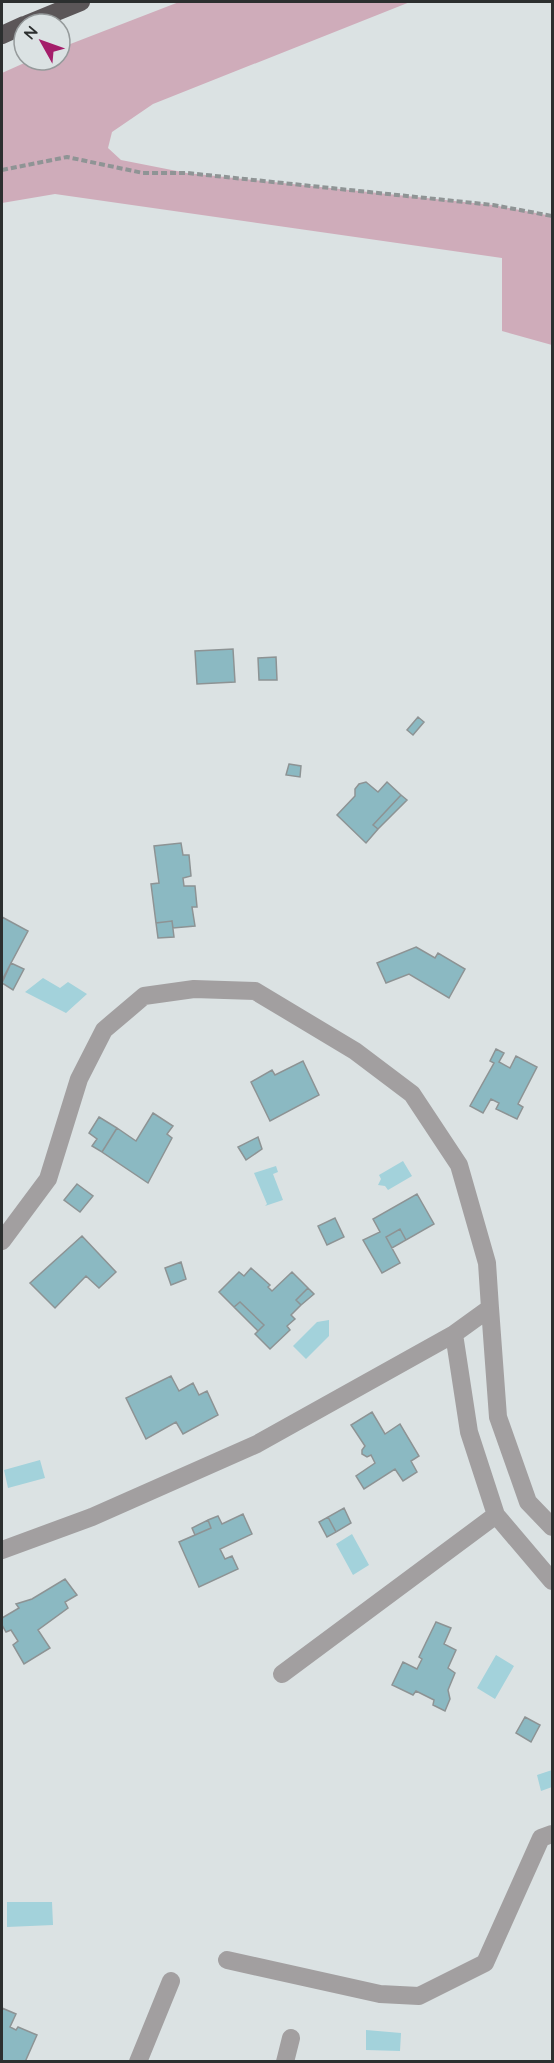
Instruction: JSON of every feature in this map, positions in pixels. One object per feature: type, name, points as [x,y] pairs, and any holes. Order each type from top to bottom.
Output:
[{"type":"highway","points":[[57,12],[81,2]]},
{"type":"lane","points":[[2,1241],[48,1179],[79,1079],[104,1029],[144,996],[194,988],[255,991],[355,1051],[412,1094],[459,1166],[486,1263],[498,1417],[528,1502],[552,1527]]},
{"type":"lane","points":[[2,1550],[93,1516],[257,1444],[454,1334],[490,1308]]},
{"type":"lane","points":[[454,1334],[469,1432],[496,1515],[552,1581]]},
{"type":"lane","points":[[282,1674],[496,1515]]},
{"type":"lane","points":[[227,1960],[380,1994],[419,1996],[485,1963],[541,1838],[552,1834]]},
{"type":"lane","points":[[138,2061],[171,1981]]},
{"type":"lane","points":[[285,2061],[291,2038]]},
{"type":"path","points":[[2,170],[67,156],[143,173],[187,173],[494,205],[552,216]]},
{"type":"shaded area","points":[[179,2],[410,2],[153,104],[112,132],[108,148],[121,160],[187,173],[493,205],[552,216],[552,345],[502,331],[502,258],[55,194],[2,203],[2,73],[12,69],[12,72],[72,72],[72,43]]},
{"type":"water","points":[[43,978],[60,988],[68,982],[87,994],[66,1013],[25,992]]},
{"type":"water","points":[[403,1161],[412,1176],[388,1190],[385,1186],[378,1185],[381,1179],[379,1175]]},
{"type":"water","points":[[276,1166],[278,1172],[273,1174],[283,1200],[265,1206],[267,1204],[254,1173]]},
{"type":"water","points":[[329,1320],[329,1336],[306,1359],[293,1346],[317,1322]]},
{"type":"water","points":[[40,1460],[45,1478],[8,1488],[4,1470]]},
{"type":"water","points":[[352,1534],[369,1565],[353,1575],[336,1544]]},
{"type":"water","points":[[496,1655],[514,1666],[495,1699],[477,1688]]},
{"type":"water","points":[[552,1770],[552,1787],[541,1791],[537,1775]]},
{"type":"water","points":[[7,1902],[52,1902],[53,1925],[7,1927]]},
{"type":"water","points":[[366,2030],[401,2033],[400,2051],[366,2050]]},
{"type":"building","points":[[233,649],[235,682],[197,684],[195,651]]},
{"type":"building","points":[[276,657],[277,680],[259,680],[258,658]]},
{"type":"building","points":[[418,717],[424,722],[413,735],[407,730]]},
{"type":"building","points":[[289,764],[301,766],[300,777],[286,775]]},
{"type":"building","points":[[366,782],[378,792],[387,782],[401,795],[373,825],[378,829],[366,843],[337,815],[355,796],[355,789],[359,784]]},
{"type":"building","points":[[401,795],[407,800],[378,829],[373,825]]},
{"type":"building","points":[[181,843],[183,855],[189,855],[191,876],[183,878],[184,886],[195,886],[197,907],[192,907],[195,926],[173,928],[172,921],[156,923],[151,884],[159,883],[154,846]]},
{"type":"building","points":[[2,917],[28,931],[2,980]]},
{"type":"building","points":[[172,921],[174,937],[158,938],[156,923]]},
{"type":"building","points":[[416,947],[435,958],[438,953],[465,969],[449,998],[409,974],[386,983],[377,963]]},
{"type":"building","points":[[11,963],[24,969],[13,990],[2,983]]},
{"type":"building","points":[[496,1049],[504,1053],[499,1062],[510,1068],[516,1056],[537,1067],[518,1104],[523,1107],[517,1119],[496,1109],[499,1103],[491,1099],[483,1113],[470,1106],[494,1063],[490,1061]]},
{"type":"building","points":[[303,1061],[319,1095],[270,1121],[251,1082],[272,1070],[275,1075]]},
{"type":"building","points":[[153,1113],[173,1126],[167,1134],[172,1138],[148,1183],[102,1152],[117,1128],[136,1141]]},
{"type":"building","points":[[99,1117],[117,1128],[102,1152],[92,1146],[97,1139],[89,1133]]},
{"type":"building","points":[[258,1137],[262,1149],[246,1160],[238,1147]]},
{"type":"building","points":[[77,1184],[93,1196],[80,1212],[64,1200]]},
{"type":"building","points":[[417,1194],[434,1224],[406,1240],[400,1229],[386,1237],[400,1263],[382,1273],[363,1240],[380,1232],[373,1219]]},
{"type":"building","points":[[335,1218],[344,1237],[327,1245],[318,1226]]},
{"type":"building","points":[[400,1229],[406,1240],[392,1248],[386,1237]]},
{"type":"building","points":[[82,1236],[116,1272],[99,1288],[86,1276],[55,1308],[30,1283]]},
{"type":"building","points":[[181,1262],[186,1279],[171,1285],[165,1268]]},
{"type":"building","points":[[251,1268],[270,1285],[268,1287],[272,1291],[292,1272],[308,1288],[296,1300],[301,1305],[291,1315],[295,1319],[287,1326],[290,1330],[270,1349],[255,1334],[264,1325],[240,1302],[234,1307],[219,1292],[239,1272],[244,1276]]},
{"type":"building","points":[[308,1288],[314,1294],[301,1305],[296,1300]]},
{"type":"building","points":[[240,1302],[264,1325],[258,1331],[234,1307]]},
{"type":"building","points":[[171,1376],[179,1391],[193,1383],[199,1395],[207,1391],[218,1415],[183,1434],[176,1422],[146,1439],[126,1398]]},
{"type":"building","points":[[372,1412],[385,1434],[400,1424],[419,1456],[411,1461],[417,1472],[403,1481],[395,1469],[364,1489],[356,1476],[375,1463],[371,1455],[367,1457],[362,1454],[365,1446],[351,1425]]},
{"type":"building","points":[[344,1508],[351,1523],[336,1532],[328,1517]]},
{"type":"building","points":[[243,1514],[252,1534],[220,1549],[225,1559],[232,1556],[238,1569],[199,1587],[179,1542],[211,1528],[208,1520],[218,1516],[222,1524]]},
{"type":"building","points":[[328,1517],[336,1532],[327,1537],[319,1522]]},
{"type":"building","points":[[208,1520],[211,1528],[195,1535],[192,1528]]},
{"type":"building","points":[[65,1579],[77,1595],[65,1602],[68,1608],[38,1630],[50,1648],[24,1664],[13,1645],[18,1641],[11,1630],[6,1632],[2,1625],[2,1618],[19,1608],[16,1604],[32,1599]]},
{"type":"building","points":[[436,1622],[451,1628],[444,1644],[456,1650],[448,1668],[455,1673],[448,1690],[450,1699],[445,1711],[433,1705],[434,1700],[416,1691],[413,1695],[392,1685],[403,1662],[417,1669],[422,1659],[419,1657]]},
{"type":"building","points":[[525,1717],[540,1725],[531,1742],[516,1733]]},
{"type":"building","points":[[2,2008],[16,2014],[10,2027],[16,2030],[18,2027],[37,2035],[25,2062],[2,2062]]}]
